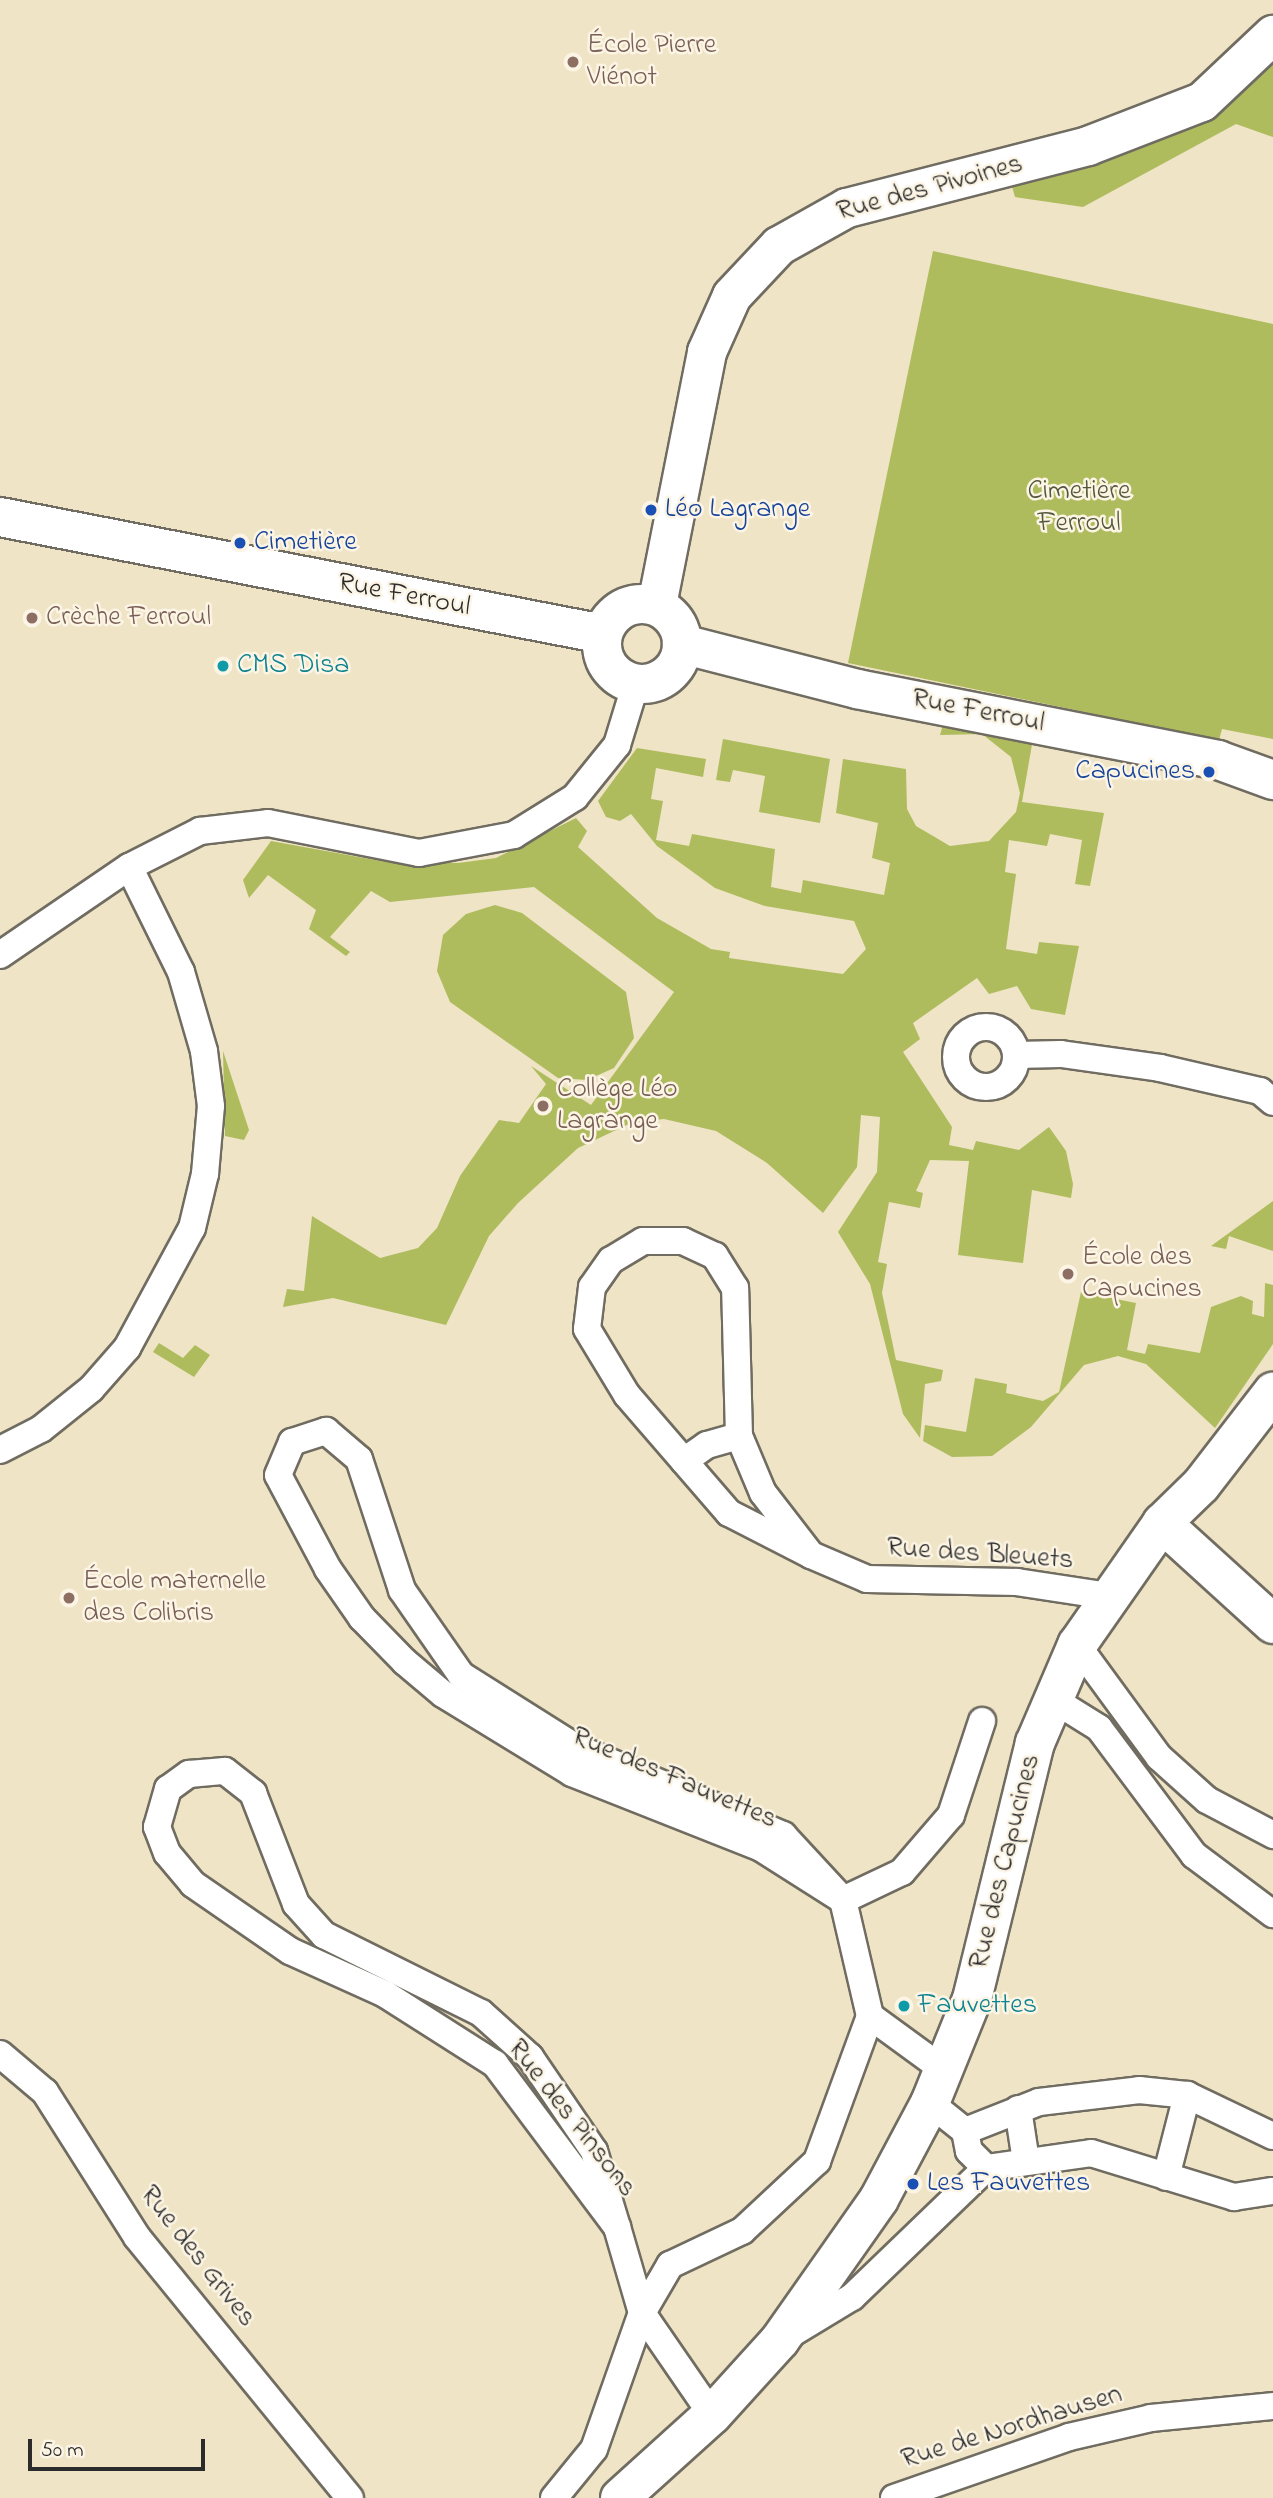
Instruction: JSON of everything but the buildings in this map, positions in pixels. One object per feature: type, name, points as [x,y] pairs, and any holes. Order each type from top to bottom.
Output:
[{"type":"street","name":"Rue des Pivoines","points":[[657,605],[707,352],[732,296],[779,246],[847,208],[1088,146],[1202,102],[1273,35]]},
{"type":"street","name":"Rue Ferroul","points":[[0,517],[603,634]]},
{"type":"street","points":[[657,605],[678,627],[682,645],[664,677],[636,683],[613,672],[603,634],[619,611],[657,605]]},
{"type":"street","name":"Rue Ferroul","points":[[682,645],[857,689],[1218,760],[1273,780]]},
{"type":"street","points":[[0,956],[129,867],[200,831],[268,823],[419,853],[514,835],[575,797],[617,745],[636,683]]},
{"type":"street","points":[[0,1450],[41,1429],[91,1389],[127,1348],[192,1227],[205,1174],[211,1106],[204,1051],[181,972],[129,867]]},
{"type":"street","points":[[1016,1055],[1061,1054],[1160,1068],[1260,1091],[1273,1102]]},
{"type":"street","name":"Rue des Bleuets","points":[[811,1555],[763,1493],[739,1436],[735,1287],[715,1256],[683,1241],[643,1241],[611,1260],[592,1287],[587,1329],[627,1395],[729,1513],[811,1555],[867,1578],[1017,1583],[1108,1596]]},
{"type":"street","name":"Rue des Capucines","points":[[620,2498],[712,2415],[780,2340],[851,2244],[937,2086],[972,1999],[1035,1743],[1077,1646],[1108,1596],[1162,1523],[1201,1485],[1273,1392]]},
{"type":"street","name":"Rue des Fauvettes","points":[[843,1900],[761,1847],[572,1773],[443,1694],[405,1662],[362,1618],[328,1569],[278,1475],[292,1442],[326,1432],[359,1459],[402,1590],[461,1675],[577,1748],[783,1835],[843,1900],[870,2016]]},
{"type":"street","points":[[684,1461],[707,1445],[739,1436]]},
{"type":"street","points":[[1162,1523],[1273,1624]]},
{"type":"street","points":[[405,1662],[430,1630]]},
{"type":"street","points":[[1077,1646],[1159,1757],[1207,1800],[1273,1835]]},
{"type":"street","points":[[443,1694],[461,1675]]},
{"type":"street","points":[[1054,1700],[1099,1728],[1195,1856],[1273,1914]]},
{"type":"street","points":[[843,1900],[902,1872],[951,1815],[982,1721]]},
{"type":"street","name":"Rue des Pinsons","points":[[617,2227],[495,2064],[442,2026],[311,1961],[193,1884],[167,1853],[156,1818],[168,1789],[189,1774],[225,1771],[253,1793],[296,1904],[324,1935],[481,2013],[559,2092],[594,2151],[617,2227],[642,2313],[712,2415]]},
{"type":"street","points":[[311,1961],[324,1935]]},
{"type":"street","points":[[442,2026],[459,2002]]},
{"type":"street","points":[[554,2498],[594,2449],[642,2313],[670,2265],[742,2231],[817,2161],[870,2016],[937,2086],[965,2131],[969,2151],[986,2168]]},
{"type":"street","name":"Rue des Grives","points":[[0,2054],[44,2092],[137,2238],[350,2498]]},
{"type":"street","points":[[965,2131],[1018,2109],[1089,2091],[1187,2095],[1273,2136]]},
{"type":"street","points":[[1166,2177],[1187,2095]]},
{"type":"street","points":[[1018,2109],[1026,2161]]},
{"type":"street","points":[[780,2340],[852,2297],[986,2168],[1091,2153],[1234,2197],[1273,2191]]},
{"type":"street","name":"Rue de Nordhausen","points":[[894,2498],[1069,2437],[1151,2418],[1273,2406]]},
{"type":"green space","points":[[1273,59],[1273,137],[1236,124],[1083,207],[1015,197],[1011,183]]},
{"type":"green space","name":"Cimetière Ferroul","points":[[933,251],[1273,324],[1273,739],[1222,729],[1219,740],[848,663]]},
{"type":"green space","points":[[944,721],[1033,739],[1022,802],[1104,813],[1090,886],[1075,884],[1082,840],[1050,834],[1047,846],[1009,840],[1005,872],[1016,874],[1006,949],[1037,954],[1039,942],[1079,946],[1065,1015],[1031,1009],[1017,986],[989,994],[977,978],[913,1023],[920,1039],[903,1052],[952,1127],[949,1145],[973,1150],[976,1141],[1019,1150],[1049,1127],[1066,1151],[1073,1184],[1071,1198],[1032,1190],[1023,1263],[958,1255],[969,1161],[930,1160],[916,1191],[923,1193],[920,1208],[889,1202],[878,1262],[887,1264],[882,1293],[896,1360],[943,1370],[941,1381],[925,1384],[920,1438],[903,1414],[870,1284],[838,1232],[877,1172],[880,1117],[861,1115],[857,1167],[823,1213],[767,1163],[716,1131],[664,1119],[631,1123],[578,1148],[518,1203],[489,1236],[446,1325],[333,1298],[283,1307],[287,1289],[304,1291],[312,1216],[380,1258],[418,1248],[437,1228],[460,1176],[499,1120],[519,1123],[546,1084],[531,1066],[591,1105],[674,992],[534,887],[390,902],[371,891],[330,937],[350,952],[346,956],[309,929],[316,910],[268,875],[249,898],[243,880],[271,841],[386,862],[458,863],[496,858],[576,818],[587,831],[578,847],[657,918],[711,949],[730,952],[729,958],[843,974],[866,949],[854,921],[765,906],[715,888],[657,846],[631,814],[620,821],[606,817],[598,801],[637,748],[706,759],[703,777],[656,768],[651,799],[663,801],[656,840],[689,846],[692,834],[775,849],[771,887],[801,893],[803,880],[884,895],[890,863],[872,858],[878,823],[836,813],[843,759],[906,769],[907,809],[916,826],[950,846],[989,841],[1016,812],[1020,793],[1011,757],[982,734],[940,735]]},
{"type":"green space","points":[[723,739],[830,759],[820,823],[759,812],[765,776],[733,770],[730,782],[716,780]]},
{"type":"green space","points":[[495,905],[522,913],[626,992],[634,1038],[614,1068],[587,1080],[558,1078],[450,1002],[437,971],[443,935],[466,914]]},
{"type":"green space","points":[[223,1051],[249,1130],[244,1140],[225,1136]]},
{"type":"green space","points":[[1273,1201],[1273,1251],[1229,1236],[1226,1249],[1211,1246]]},
{"type":"green space","points":[[1265,1283],[1273,1285],[1273,1344],[1215,1428],[1146,1364],[1118,1356],[1084,1365],[1031,1427],[992,1456],[952,1457],[923,1441],[925,1425],[966,1432],[975,1378],[1007,1384],[1006,1393],[1043,1401],[1059,1392],[1081,1292],[1136,1303],[1127,1350],[1145,1354],[1148,1344],[1200,1353],[1211,1307],[1241,1296],[1253,1301],[1252,1314],[1264,1317]]},
{"type":"green space","points":[[159,1343],[183,1358],[195,1345],[210,1355],[194,1377],[153,1352]]},
{"type":"place","name":"École Pierre Viénot","points":[[573,62]]},
{"type":"place","name":"Léo Lagrange","points":[[651,510]]},
{"type":"place","name":"Cimetière","points":[[240,543]]},
{"type":"place","name":"Crèche Ferroul","points":[[32,618]]},
{"type":"place","name":"CMS Disa","points":[[223,666]]},
{"type":"place","name":"Capucines","points":[[1209,772]]},
{"type":"place","name":"Collège Léo Lagrange","points":[[543,1106]]},
{"type":"place","name":"École des Capucines","points":[[1068,1274]]},
{"type":"place","name":"École maternelle des Colibris","points":[[69,1598]]},
{"type":"place","name":"Fauvettes","points":[[904,2006]]},
{"type":"place","name":"Les Fauvettes","points":[[913,2184]]}]
